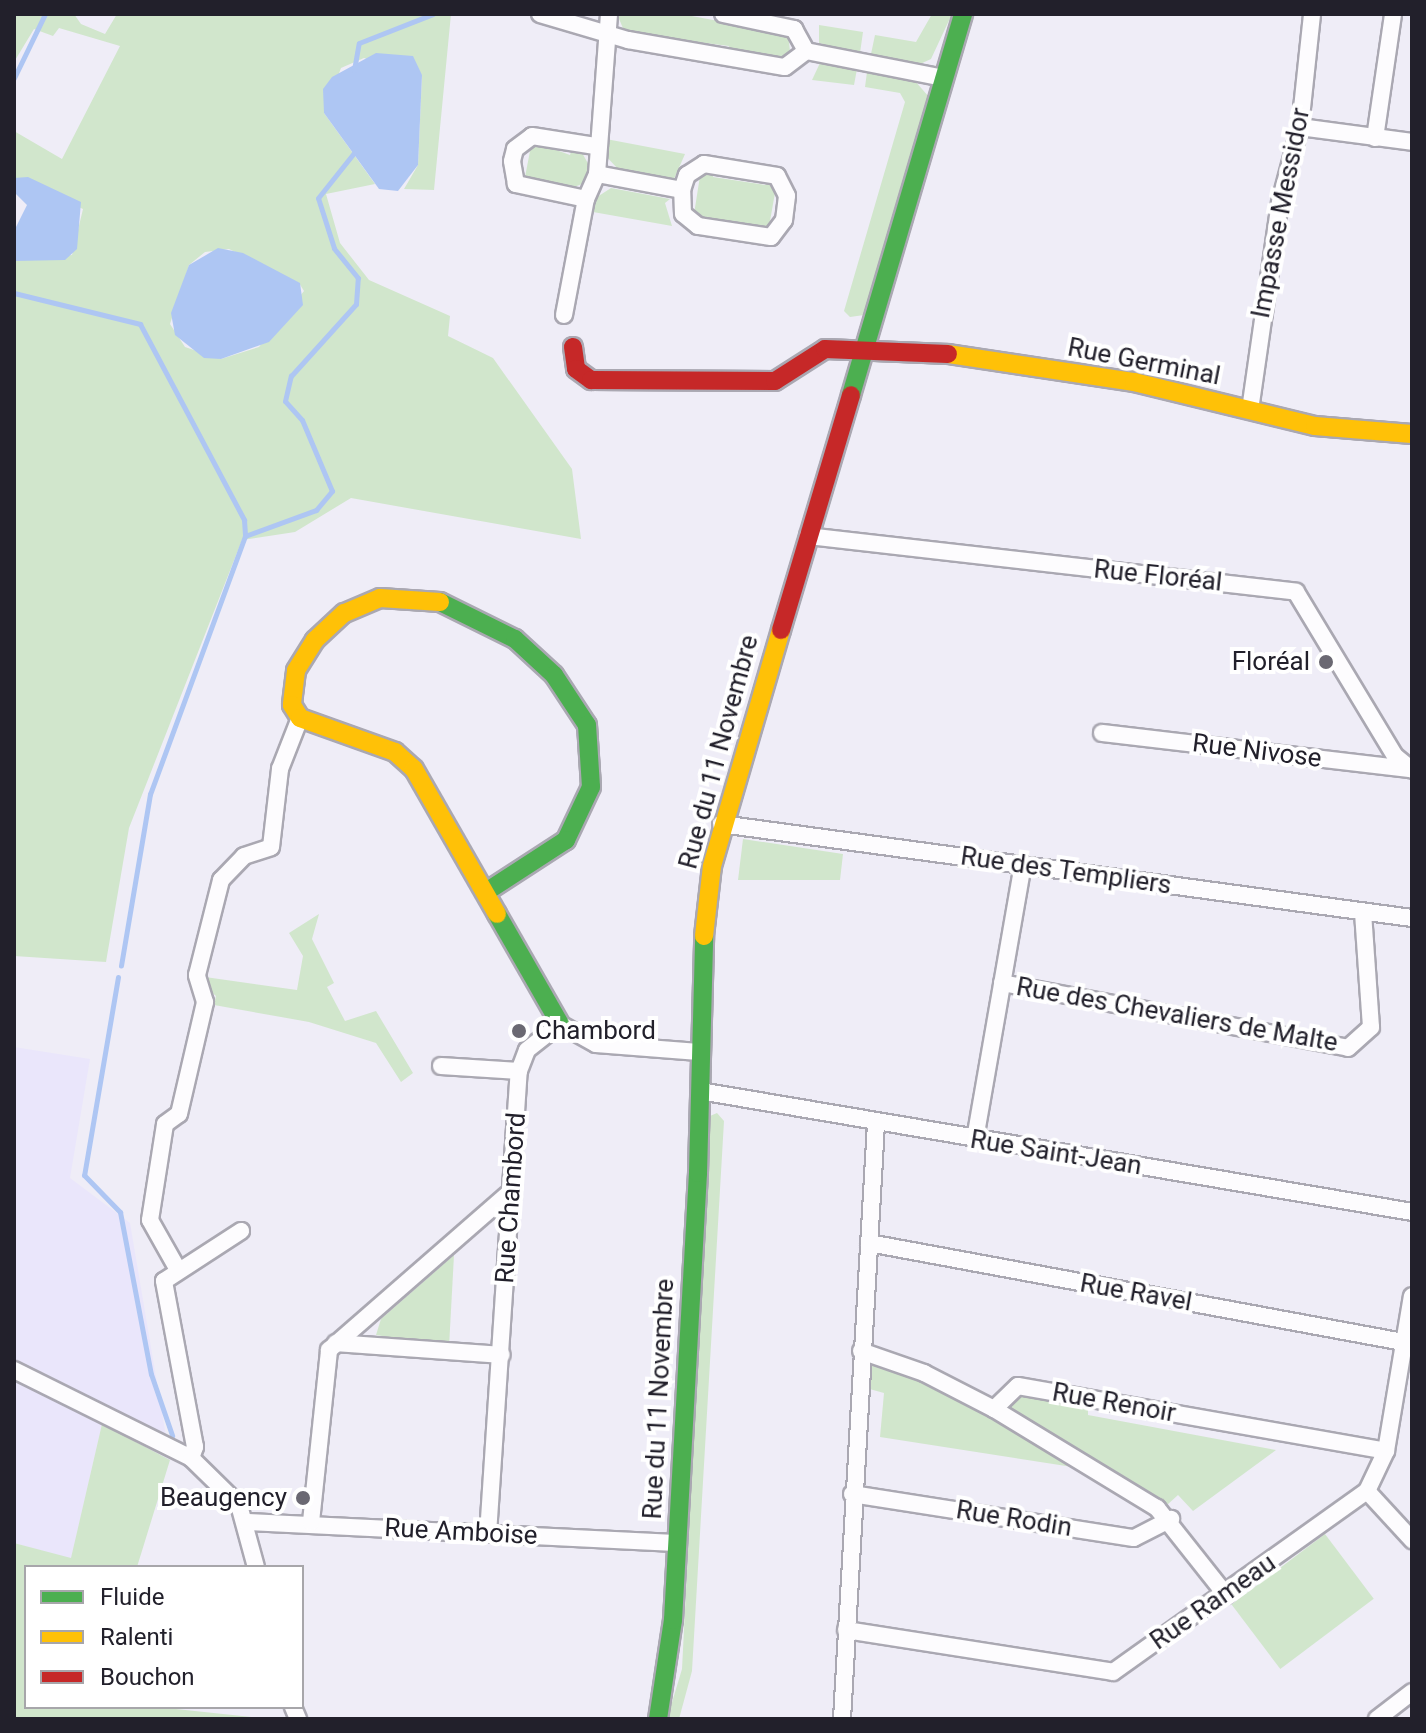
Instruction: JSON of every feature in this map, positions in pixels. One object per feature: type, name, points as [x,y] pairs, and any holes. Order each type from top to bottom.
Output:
[{"type":"street","points":[[540,14],[610,22],[628,40],[785,67],[806,51],[944,78]]},
{"type":"street","points":[[723,14],[794,29],[806,51]]},
{"type":"street","name":"Rue du 11 Novembre","points":[[658,1719],[666,1690],[677,1543],[700,1091],[704,920],[721,824],[963,14]]},
{"type":"street","name":"Impasse Messidor","points":[[1250,410],[1280,202],[1300,127],[1312,14]]},
{"type":"street","points":[[1375,138],[1393,14]]},
{"type":"street","points":[[564,315],[586,199],[597,174],[595,146],[610,22]]},
{"type":"street","points":[[1300,127],[1412,142]]},
{"type":"street","points":[[586,199],[516,184],[512,161],[515,149],[532,136],[595,146]]},
{"type":"street","points":[[704,164],[777,176],[787,196],[784,220],[771,237],[698,226],[683,214],[682,190],[687,175],[704,164]]},
{"type":"street","points":[[597,174],[682,190]]},
{"type":"street","name":"Rue Germinal","points":[[573,347],[576,369],[591,380],[775,381],[825,349],[865,347],[937,352],[1134,382],[1315,426],[1412,434]]},
{"type":"street","name":"Rue Floréal","points":[[808,536],[1296,592],[1395,756],[1412,770]]},
{"type":"street","points":[[177,1268],[150,1220],[165,1124],[179,1114],[205,1002],[197,975],[221,880],[244,856],[271,847],[280,769],[300,718],[291,688],[315,640],[344,613],[380,598],[440,602],[480,619],[515,639],[554,675],[592,743],[585,805],[566,840],[486,892]]},
{"type":"street","points":[[300,718],[395,752],[414,769],[560,1024],[596,1044],[699,1052]]},
{"type":"street","name":"Rue Nivose","points":[[1102,733],[1412,770]]},
{"type":"street","name":"Rue des Templiers","points":[[721,824],[1412,918]]},
{"type":"street","points":[[975,1139],[1023,865]]},
{"type":"street","name":"Rue des Chevaliers de Malte","points":[[1002,983],[1348,1048],[1371,1027],[1363,912]]},
{"type":"street","points":[[441,1066],[519,1071],[527,1050],[560,1024]]},
{"type":"street","name":"Rue Chambord","points":[[488,1534],[519,1071]]},
{"type":"street","name":"Rue Saint-Jean","points":[[700,1091],[1412,1212]]},
{"type":"street","points":[[842,1719],[852,1494],[876,1123]]},
{"type":"street","points":[[311,1522],[329,1350],[510,1192]]},
{"type":"street","points":[[191,1458],[195,1447],[164,1289],[168,1273],[241,1231]]},
{"type":"street","name":"Rue Ravel","points":[[869,1243],[1403,1342]]},
{"type":"street","name":"Rue Rameau","points":[[846,1630],[1113,1672],[1226,1595],[1367,1491],[1386,1451],[1412,1296]]},
{"type":"street","points":[[336,1343],[502,1355]]},
{"type":"street","points":[[861,1351],[924,1373],[1127,1484],[1171,1519],[1226,1595]]},
{"type":"street","points":[[14,1370],[191,1458],[239,1505],[256,1565]]},
{"type":"street","name":"Rue Renoir","points":[[994,1409],[1018,1386],[1386,1451]]},
{"type":"street","points":[[1367,1491],[1412,1540]]},
{"type":"street","name":"Rue Rodin","points":[[852,1494],[1134,1538],[1171,1519]]},
{"type":"street","name":"Rue Amboise","points":[[246,1522],[311,1522],[677,1543]]},
{"type":"street","points":[[1377,1719],[1412,1692]]},
{"type":"shaded area","points":[[14,1047],[90,1059],[70,1178],[130,1223],[170,1460],[102,1424],[71,1559],[14,1543]]},
{"type":"green space","points":[[14,14],[74,14],[81,24],[105,34],[117,14],[451,14],[434,190],[404,189],[418,165],[422,75],[364,58],[341,68],[324,113],[375,184],[326,194],[340,243],[369,280],[450,316],[448,336],[493,358],[572,469],[581,539],[351,498],[295,532],[242,540],[129,828],[106,962],[14,956],[14,261],[72,255],[83,209],[14,178],[14,131],[62,159],[120,46],[59,28],[53,36],[34,29],[14,62]],"holes":[[[229,249],[299,283],[304,291],[259,347],[221,359],[185,347],[170,324],[189,265],[205,252]]]},
{"type":"green space","points":[[617,14],[681,14],[788,34],[790,51],[777,61],[728,52],[729,46],[625,33]]},
{"type":"green space","points":[[932,14],[952,14],[931,59],[920,64],[871,54],[875,35],[916,42]]},
{"type":"green space","points":[[819,25],[863,32],[860,53],[819,43]]},
{"type":"green space","points":[[820,63],[857,69],[854,85],[812,80]]},
{"type":"green space","points":[[867,72],[915,81],[929,97],[864,315],[850,317],[844,311],[905,102],[900,93],[865,87]]},
{"type":"green space","points":[[606,139],[685,154],[674,179],[618,169],[603,153]]},
{"type":"green space","points":[[537,143],[570,155],[572,148],[581,151],[590,167],[585,183],[563,191],[563,184],[530,183],[525,177],[531,146]]},
{"type":"green space","points":[[714,169],[713,177],[765,185],[771,180],[781,193],[775,193],[770,221],[776,224],[769,231],[707,217],[706,222],[694,214],[700,176]]},
{"type":"green space","points":[[611,188],[670,199],[665,203],[672,226],[593,212],[594,199]]},
{"type":"green space","points":[[743,839],[843,854],[840,880],[738,880]]},
{"type":"green space","points":[[319,914],[312,939],[334,983],[327,987],[345,1021],[376,1011],[413,1073],[401,1082],[376,1043],[309,1022],[214,1005],[216,996],[203,985],[205,977],[297,990],[303,956],[289,933]]},
{"type":"green space","points":[[717,1113],[724,1121],[692,1671],[679,1719],[667,1719],[682,1669],[710,1116]]},
{"type":"green space","points":[[454,1255],[449,1347],[376,1335],[381,1319]]},
{"type":"green space","points":[[878,1363],[921,1380],[1079,1468],[880,1437],[884,1393],[866,1388],[870,1365]]},
{"type":"green space","points":[[1023,1392],[1088,1404],[1088,1415],[1276,1450],[1193,1511],[1178,1495],[1167,1505],[1012,1411],[1008,1403]]},
{"type":"green space","points":[[102,1424],[170,1460],[138,1565],[24,1565],[24,1709],[176,1709],[270,1719],[14,1719],[14,1543],[71,1558]]},
{"type":"green space","points":[[1325,1534],[1374,1599],[1280,1669],[1232,1604]]},
{"type":"water","points":[[376,53],[413,56],[422,75],[418,165],[398,191],[379,189],[324,113],[323,89],[332,77]]},
{"type":"water","points":[[28,177],[81,202],[77,249],[65,260],[14,261],[14,231],[27,205],[14,192],[14,178]]},
{"type":"water","points":[[218,248],[243,253],[300,283],[303,305],[269,342],[221,359],[204,358],[175,335],[171,313],[189,265]]},
{"type":"waterway","points":[[14,78],[45,14]]},
{"type":"waterway","points":[[354,70],[359,43],[433,14]]},
{"type":"waterway","points":[[245,536],[316,510],[332,491],[302,420],[285,401],[291,376],[356,304],[358,278],[334,248],[318,198],[357,149]]},
{"type":"waterway","points":[[14,293],[140,324],[244,520],[245,536],[150,794],[121,966]]},
{"type":"waterway","points":[[118,977],[84,1175],[120,1212],[151,1374],[172,1435]]},
{"type":"traffic: fast","points":[[851,395],[963,14]]},
{"type":"traffic: fast","points":[[440,602],[515,639],[554,675],[587,725],[591,787],[566,840],[486,892]]},
{"type":"traffic: fast","points":[[497,914],[560,1024]]},
{"type":"traffic: fast","points":[[658,1719],[673,1620],[698,1173],[704,936]]},
{"type":"traffic: slow","points":[[948,354],[1134,382],[1315,426],[1412,434]]},
{"type":"traffic: slow","points":[[440,602],[380,598],[344,613],[315,640],[296,671],[292,705],[300,718],[395,752],[414,769],[497,914]]},
{"type":"traffic: slow","points":[[704,936],[712,866],[781,630]]},
{"type":"traffic: jam","points":[[573,347],[576,369],[591,380],[775,381],[825,349],[948,354]]},
{"type":"traffic: jam","points":[[781,630],[851,395]]},
{"type":"place","name":"Floréal","points":[[1326,662]]},
{"type":"place","name":"Chambord","points":[[519,1031]]},
{"type":"place","name":"Beaugency","points":[[303,1498]]}]
